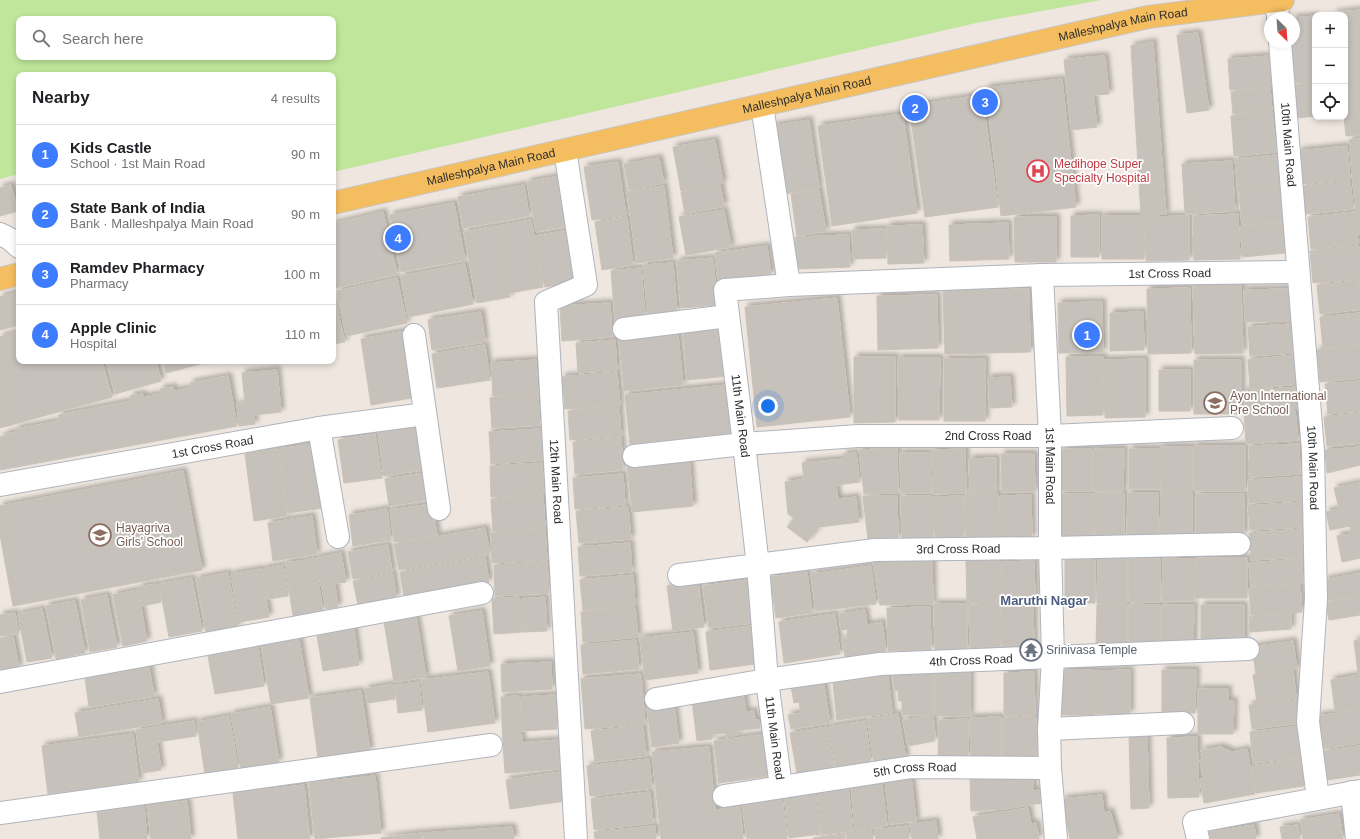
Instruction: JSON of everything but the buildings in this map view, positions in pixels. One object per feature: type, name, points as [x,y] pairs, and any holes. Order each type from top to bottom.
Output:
[{"type":"main road","name":"Malleshpalya Main Road","points":[[336,202],[1148,16],[1280,6]]},
{"type":"main road","points":[[0,278],[16,275]]},
{"type":"street","name":"10th Main Road","points":[[1280,48],[1313,451],[1316,600],[1308,722],[1318,798]]},
{"type":"street","points":[[762,105],[789,285]]},
{"type":"street","name":"12th Main Road","points":[[565,150],[586,285],[546,302],[576,839]]},
{"type":"street","points":[[0,234],[10,239],[16,244]]},
{"type":"street","name":"1st Cross Road","points":[[789,285],[1042,275],[1298,272]]},
{"type":"street","name":"1st Main Road","points":[[1042,275],[1050,436],[1050,548],[1053,658],[1049,729],[1050,768],[1056,839]]},
{"type":"street","name":"11th Main Road","points":[[781,787],[767,680],[758,566],[725,290],[789,285]]},
{"type":"street","points":[[624,329],[728,316]]},
{"type":"street","points":[[414,335],[439,509]]},
{"type":"street","name":"1st Cross Road","points":[[0,486],[319,428],[425,414]]},
{"type":"street","points":[[319,428],[338,537]]},
{"type":"street","name":"2nd Cross Road","points":[[634,456],[744,444],[858,436],[1050,436],[1232,428]]},
{"type":"street","name":"3rd Cross Road","points":[[679,575],[875,550],[1239,544]]},
{"type":"street","points":[[0,682],[482,593]]},
{"type":"street","name":"4th Cross Road","points":[[656,699],[767,680],[880,664],[1248,649]]},
{"type":"street","points":[[1049,729],[1183,724]]},
{"type":"street","points":[[0,814],[490,745]]},
{"type":"street","name":"5th Cross Road","points":[[724,796],[912,767],[1050,768]]},
{"type":"street","points":[[1198,839],[1194,822],[1356,792],[1357,839]]},
{"type":"green space","points":[[0,0],[1101,0],[976,23],[336,171],[336,72],[16,72],[16,175],[0,179]]},
{"type":"place","name":"Ramdev Pharmacy","points":[[985,102]]},
{"type":"place","name":"State Bank of India","points":[[915,108]]},
{"type":"place","name":"Medihope Super Specialty Hospital","points":[[1038,171]]},
{"type":"place","name":"Apple Clinic","points":[[398,238]]},
{"type":"place","name":"Kids Castle","points":[[1087,335]]},
{"type":"place","name":"Ayon International Pre School","points":[[1215,403]]},
{"type":"place","name":"Hayagriva Girls' School","points":[[100,535]]},
{"type":"place","name":"Srinivasa Temple","points":[[1031,650]]},
{"type":"district","name":"Maruthi Nagar","points":[[1044,600]]}]
